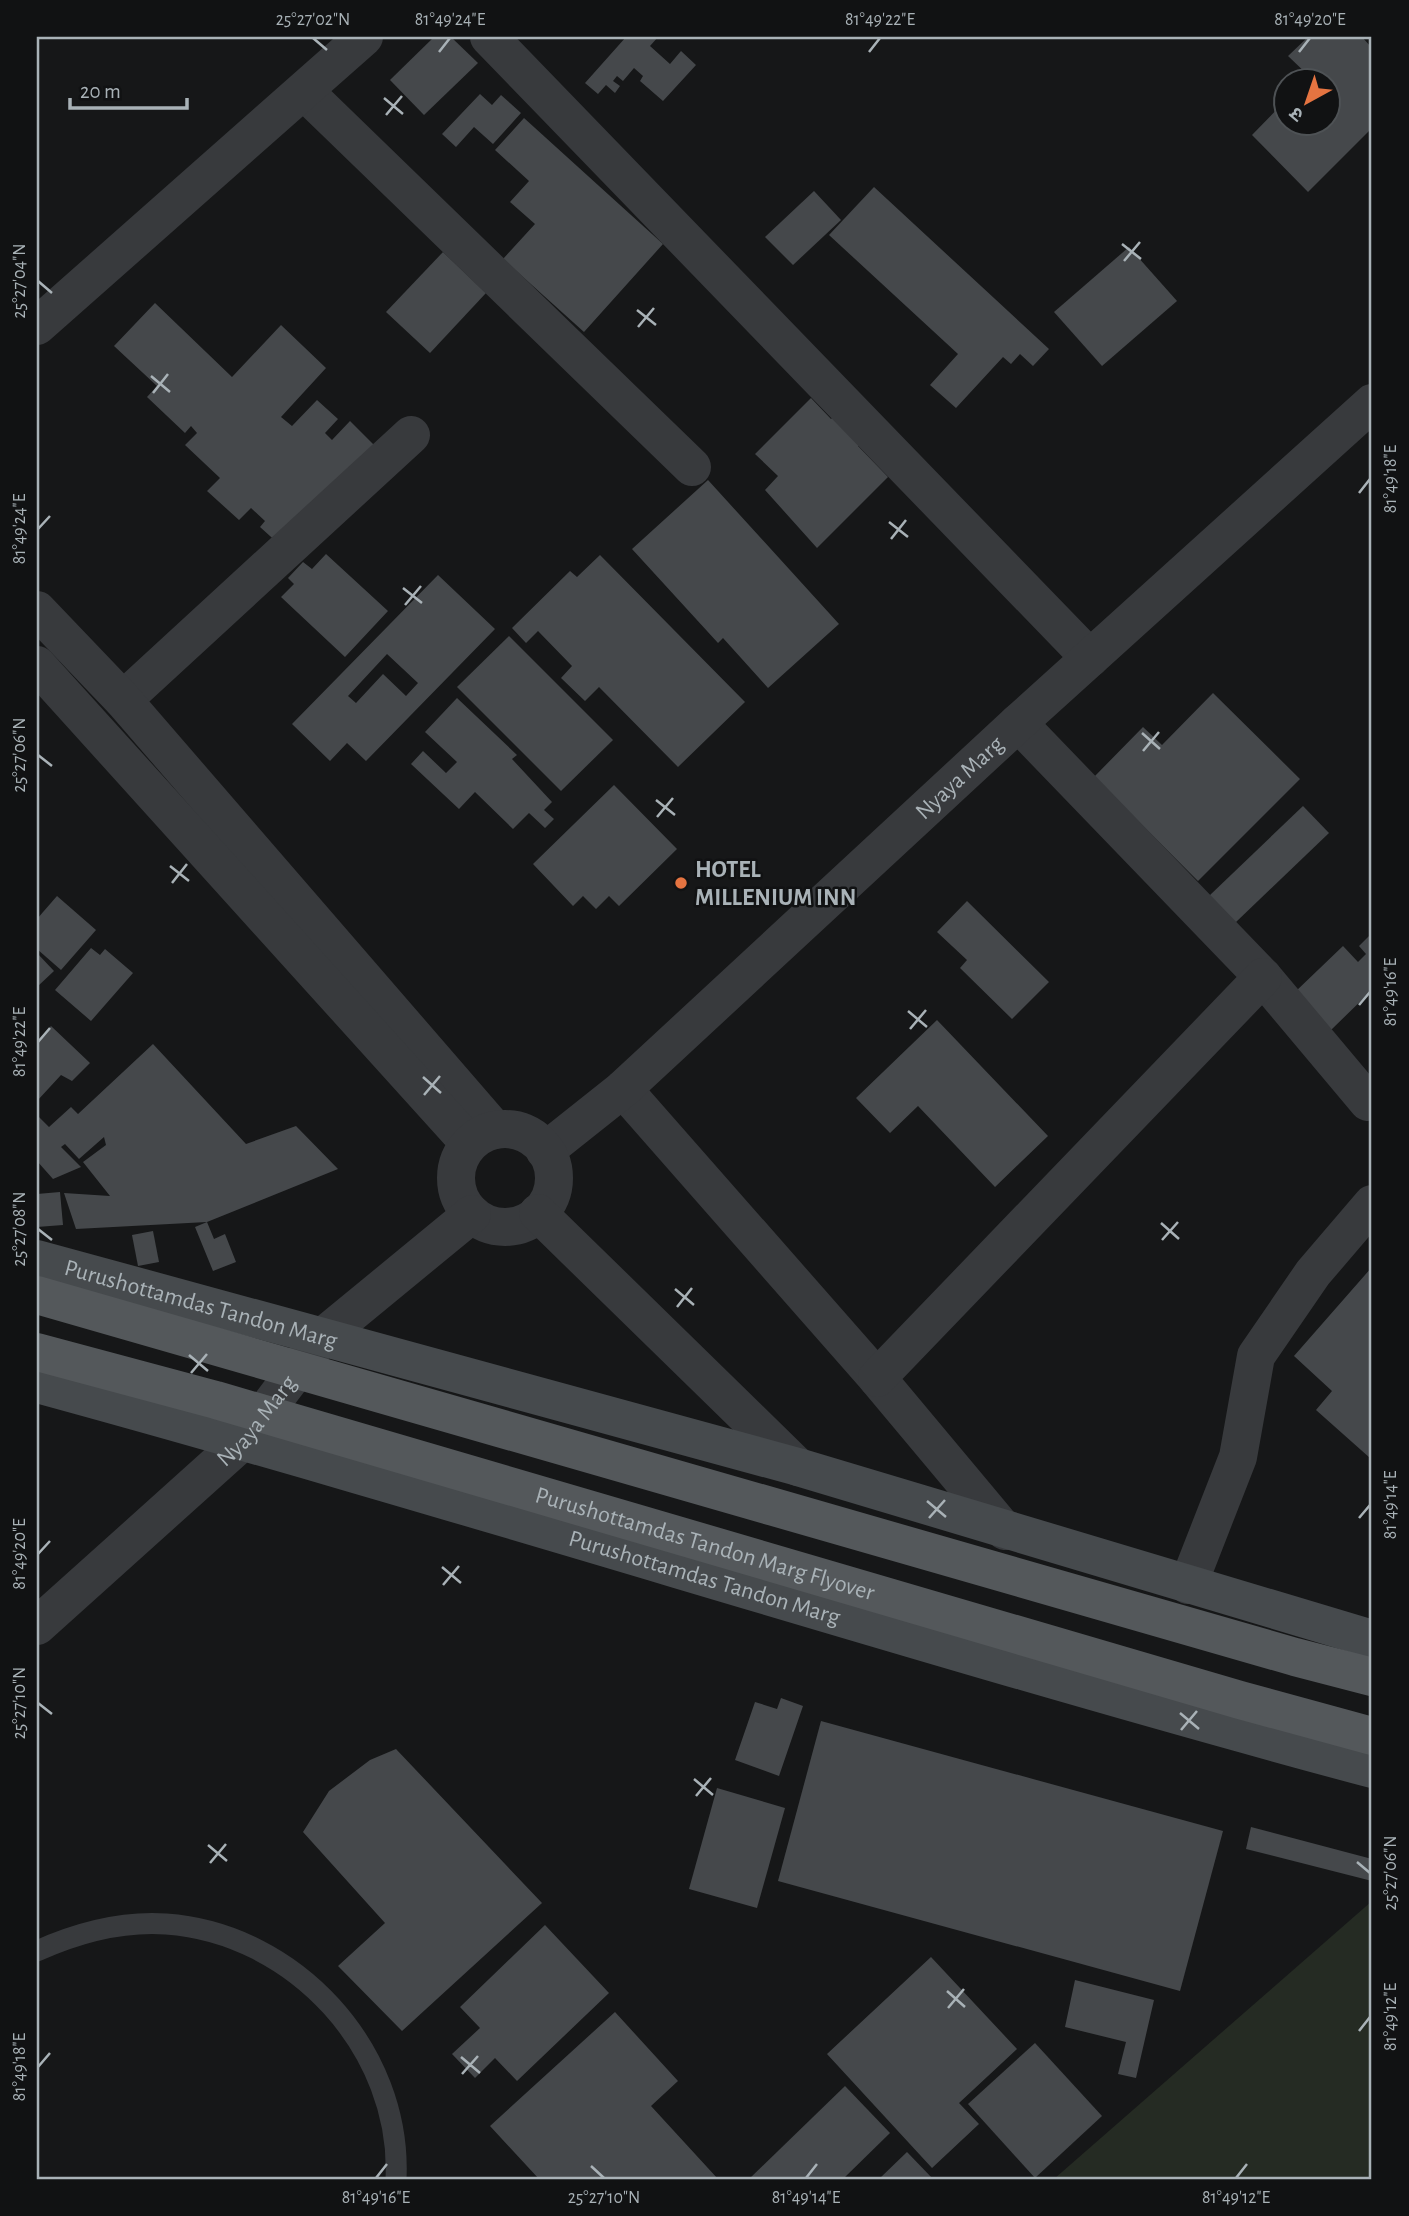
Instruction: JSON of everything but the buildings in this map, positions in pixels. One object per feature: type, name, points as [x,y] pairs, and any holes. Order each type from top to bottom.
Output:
[{"type":"main road","name":"Purushottamdas Tandon Marg","points":[[37,1259],[320,1339],[797,1467],[1372,1639]]},
{"type":"main road","points":[[37,1295],[1372,1677]]},
{"type":"main road","name":"Purushottamdas Tandon Marg Flyover","points":[[37,1352],[216,1401],[1227,1697],[1372,1736]]},
{"type":"main road","name":"Purushottamdas Tandon Marg","points":[[37,1384],[244,1440],[1119,1701],[1372,1769]]},
{"type":"street","points":[[37,326],[364,37]]},
{"type":"street","points":[[489,37],[1090,658]]},
{"type":"street","points":[[304,91],[692,467]]},
{"type":"street","name":"Nyaya Marg","points":[[545,1151],[623,1089],[1018,723],[1372,403]]},
{"type":"street","points":[[123,700],[411,435]]},
{"type":"street","points":[[37,610],[123,700],[482,1137]]},
{"type":"street","points":[[37,665],[482,1137]]},
{"type":"street","points":[[1018,723],[1263,977],[1368,1102]]},
{"type":"street","points":[[877,1378],[1263,977]]},
{"type":"street","points":[[623,1089],[877,1378],[1005,1531]]},
{"type":"street","points":[[523,1133],[545,1151],[551,1163],[552,1190],[538,1213],[529,1221],[505,1227],[482,1222],[472,1214],[456,1187],[460,1156],[482,1137],[523,1133]]},
{"type":"street","points":[[1188,1585],[1238,1457],[1256,1356],[1313,1273],[1372,1204]]},
{"type":"street","points":[[538,1213],[797,1467]]},
{"type":"street","name":"Nyaya Marg","points":[[37,1626],[244,1440],[320,1339],[472,1214]]},
{"type":"lane","points":[[37,1951],[65,1938],[115,1926],[166,1924],[216,1933],[264,1952],[307,1981],[343,2017],[371,2061],[389,2109],[397,2159],[396,2179]]},
{"type":"shaded area","points":[[1372,1901],[1372,2179],[1054,2179]]},
{"type":"place","name":"HOTEL MILLENIUM INN","points":[[681,883]]}]
